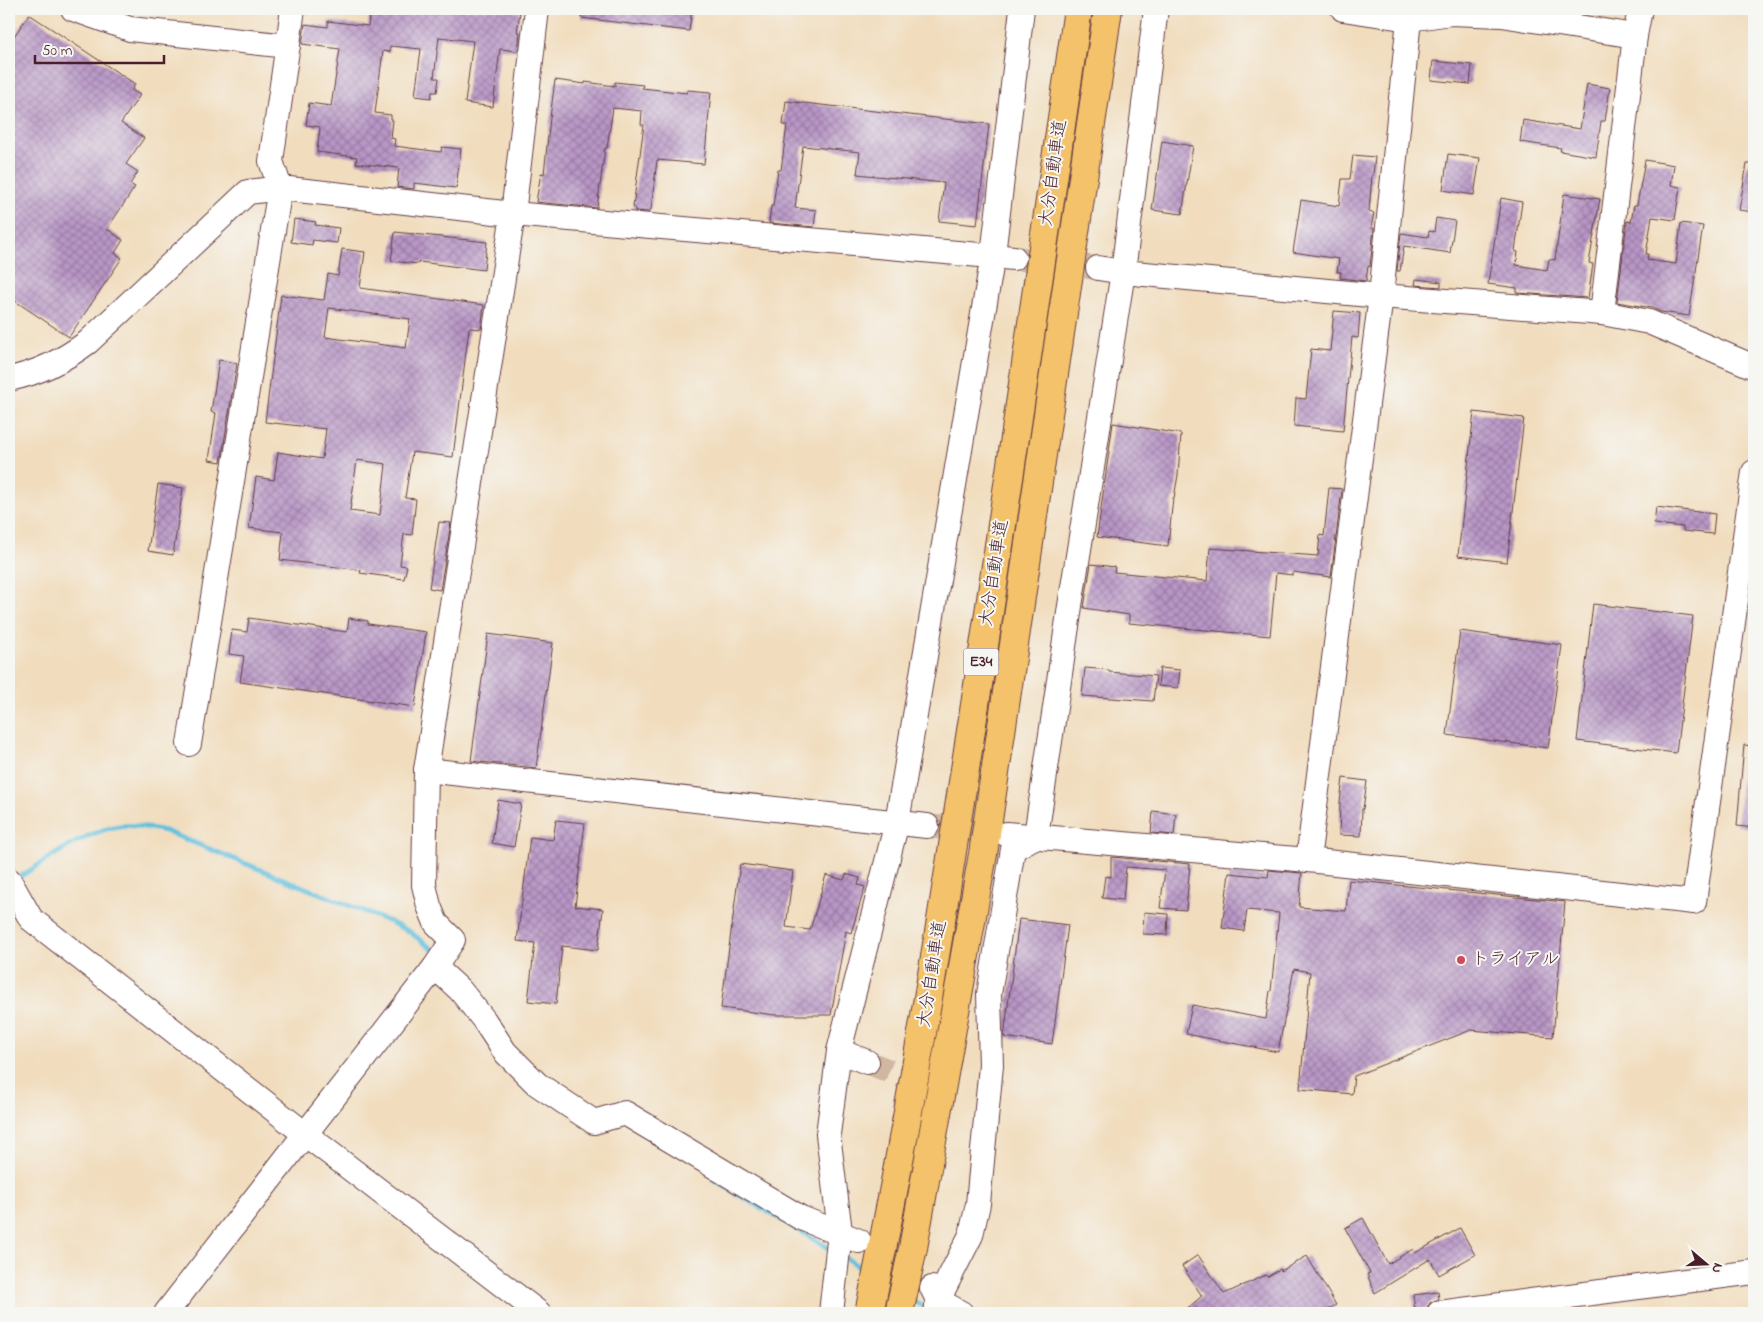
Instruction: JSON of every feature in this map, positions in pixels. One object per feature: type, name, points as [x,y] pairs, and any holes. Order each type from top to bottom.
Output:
[{"type":"highway","name":"大分自動車道","points":[[869,1313],[919,1058],[951,860],[1078,9]]},
{"type":"highway","name":"大分自動車道","points":[[900,1313],[983,854],[1108,9]]},
{"type":"street","points":[[73,9],[288,46]]},
{"type":"street","points":[[189,744],[280,188],[270,161],[293,9]]},
{"type":"street","points":[[166,1313],[453,940],[436,923],[429,906],[424,885],[426,770],[513,214],[537,9]]},
{"type":"street","points":[[830,1313],[843,1245],[828,1134],[839,1051],[897,822],[1003,256],[1022,9]]},
{"type":"street","points":[[1036,836],[1123,272],[1156,9]]},
{"type":"street","points":[[1343,9],[1409,19],[1451,13],[1502,15],[1635,36]]},
{"type":"street","points":[[1602,313],[1635,36],[1640,9]]},
{"type":"street","points":[[1308,860],[1381,296],[1409,19]]},
{"type":"street","points":[[9,379],[33,373],[72,355],[248,192],[280,188],[513,214],[1003,256]]},
{"type":"street","points":[[1098,268],[1123,272],[1381,296],[1602,313],[1648,322],[1754,367]]},
{"type":"street","points":[[1006,834],[1308,860],[1694,902],[1754,472]]},
{"type":"street","points":[[426,770],[927,826]]},
{"type":"street","points":[[961,1313],[936,1302],[971,1235],[978,1204],[991,1065],[989,994],[1013,849],[1036,836]]},
{"type":"street","points":[[11,883],[31,919],[304,1134],[539,1313]]},
{"type":"street","points":[[441,958],[460,990],[484,1020],[505,1052],[537,1084],[594,1122],[625,1113],[843,1245]]},
{"type":"street","points":[[839,1051],[867,1062]]},
{"type":"street","points":[[1439,1313],[1754,1272]]},
{"type":"building","points":[[370,9],[497,9],[520,12],[517,32],[520,32],[518,51],[500,49],[493,107],[465,103],[473,41],[439,37],[434,78],[439,78],[437,92],[432,92],[431,98],[415,96],[421,49],[390,46],[390,52],[383,51],[375,113],[391,115],[391,120],[393,120],[391,138],[395,139],[394,146],[441,152],[442,147],[461,149],[456,188],[414,183],[414,189],[397,187],[399,168],[356,163],[357,157],[317,152],[320,127],[306,125],[309,103],[331,106],[340,49],[302,44],[305,24],[328,27],[328,21],[368,26]]},
{"type":"building","points":[[581,9],[692,9],[689,31],[581,18]]},
{"type":"building","points":[[29,14],[135,84],[132,90],[140,95],[121,123],[144,138],[126,164],[138,172],[130,184],[135,187],[107,229],[123,240],[115,253],[122,258],[69,337],[9,297],[9,44]]},
{"type":"building","points":[[1433,61],[1472,65],[1470,84],[1431,80]]},
{"type":"building","points":[[555,80],[615,86],[615,82],[643,85],[642,88],[687,93],[687,90],[711,92],[704,164],[657,160],[651,209],[649,212],[635,211],[633,207],[644,125],[641,125],[642,111],[613,108],[607,148],[605,148],[597,208],[536,202],[541,173],[544,174]]},
{"type":"building","points":[[1587,84],[1610,88],[1605,121],[1601,121],[1596,157],[1560,151],[1561,148],[1520,142],[1523,120],[1580,129]]},
{"type":"building","points":[[786,101],[989,124],[977,225],[939,221],[944,183],[857,174],[860,152],[803,146],[795,208],[816,210],[814,227],[769,223],[778,170],[781,170],[787,125],[783,125]]},
{"type":"building","points":[[1162,141],[1193,146],[1182,214],[1152,210]]},
{"type":"building","points":[[1448,154],[1480,158],[1474,195],[1443,190]]},
{"type":"building","points":[[1353,155],[1375,157],[1369,212],[1374,213],[1371,228],[1374,228],[1370,267],[1368,266],[1366,281],[1340,278],[1341,272],[1337,272],[1339,259],[1293,252],[1301,200],[1339,206],[1342,179],[1350,179]]},
{"type":"building","points":[[1645,160],[1674,165],[1671,185],[1680,187],[1675,220],[1652,217],[1646,254],[1648,254],[1647,260],[1676,264],[1681,223],[1703,226],[1689,316],[1617,302],[1627,221],[1631,222],[1634,205],[1637,205]]},
{"type":"building","points":[[1747,164],[1754,164],[1754,212],[1739,210]]},
{"type":"building","points":[[1564,194],[1600,199],[1589,263],[1593,264],[1588,298],[1517,293],[1517,288],[1488,284],[1501,198],[1522,202],[1515,251],[1518,252],[1516,265],[1547,270],[1549,259],[1555,260]]},
{"type":"building","points":[[1436,218],[1455,221],[1450,253],[1404,246],[1400,271],[1397,271],[1401,233],[1428,237],[1429,231],[1434,232]]},
{"type":"building","points":[[294,219],[316,222],[315,225],[339,228],[337,243],[313,240],[312,245],[291,242]]},
{"type":"building","points":[[395,232],[487,242],[484,270],[419,262],[418,264],[391,261]]},
{"type":"building","points":[[342,249],[365,252],[360,288],[484,305],[481,329],[469,328],[453,457],[412,452],[405,498],[416,499],[412,535],[404,534],[400,565],[407,566],[404,579],[360,573],[361,570],[280,560],[283,532],[249,528],[256,477],[274,480],[278,452],[322,459],[326,429],[265,422],[281,295],[324,300],[328,274],[338,276]],"holes":[[[329,308],[410,319],[406,348],[325,337]],[[357,460],[386,464],[380,515],[350,511]]]},
{"type":"building","points":[[1416,279],[1441,282],[1441,287],[1415,285]]},
{"type":"building","points":[[1334,311],[1360,313],[1358,338],[1352,337],[1343,431],[1294,426],[1296,398],[1306,399],[1311,349],[1330,351]]},
{"type":"building","points":[[219,360],[237,363],[221,462],[209,460],[216,413],[211,412]]},
{"type":"building","points":[[1474,412],[1524,418],[1507,562],[1458,556]]},
{"type":"building","points":[[1113,423],[1181,434],[1178,475],[1173,498],[1168,546],[1097,537]]},
{"type":"building","points":[[158,484],[183,488],[173,555],[148,551]]},
{"type":"building","points":[[1329,488],[1342,489],[1331,577],[1293,572],[1293,575],[1276,573],[1270,636],[1129,623],[1129,615],[1084,608],[1091,564],[1115,567],[1114,572],[1207,581],[1210,548],[1318,556],[1320,535],[1324,536]]},
{"type":"building","points":[[1656,507],[1715,514],[1713,534],[1683,531],[1683,527],[1654,524]]},
{"type":"building","points":[[439,522],[451,523],[440,590],[429,588]]},
{"type":"building","points":[[1593,604],[1693,616],[1676,753],[1577,741]]},
{"type":"building","points":[[249,618],[347,632],[349,618],[368,621],[368,624],[426,632],[415,707],[240,682],[244,656],[229,654],[232,630],[247,632]]},
{"type":"building","points":[[1460,631],[1562,645],[1548,748],[1447,735]]},
{"type":"building","points":[[488,634],[553,643],[536,768],[471,761]]},
{"type":"building","points":[[1085,668],[1156,676],[1153,701],[1082,696]]},
{"type":"building","points":[[1160,668],[1180,670],[1178,688],[1158,686]]},
{"type":"building","points":[[1744,745],[1754,746],[1754,828],[1737,826]]},
{"type":"building","points":[[1343,778],[1367,781],[1362,809],[1361,836],[1339,835]]},
{"type":"building","points":[[498,800],[521,804],[514,847],[492,843]]},
{"type":"building","points":[[1153,811],[1176,814],[1174,835],[1151,833]]},
{"type":"building","points":[[556,820],[585,823],[575,906],[603,909],[598,950],[562,946],[556,1004],[528,1001],[535,943],[517,941],[530,837],[553,840]]},
{"type":"building","points":[[1111,857],[1190,864],[1186,910],[1160,908],[1165,870],[1126,867],[1123,900],[1102,898],[1105,876],[1111,877]]},
{"type":"building","points":[[740,864],[793,871],[786,927],[810,930],[826,875],[844,880],[846,874],[860,878],[858,885],[865,887],[851,933],[846,931],[831,1015],[775,1015],[721,1008]]},
{"type":"building","points":[[1269,870],[1302,873],[1299,907],[1346,911],[1349,880],[1565,902],[1553,1037],[1471,1030],[1354,1076],[1352,1094],[1300,1089],[1310,972],[1294,969],[1278,1052],[1186,1034],[1192,1005],[1266,1019],[1271,991],[1279,913],[1247,910],[1244,931],[1222,928],[1229,873],[1268,877]]},
{"type":"building","points":[[1144,912],[1168,914],[1167,935],[1143,934]]},
{"type":"building","points":[[1019,919],[1068,925],[1052,1044],[1004,1037]]},
{"type":"building","points":[[1363,1218],[1388,1264],[1413,1249],[1415,1253],[1460,1228],[1475,1255],[1439,1275],[1430,1259],[1375,1293],[1367,1274],[1370,1273],[1345,1228]]},
{"type":"building","points":[[1198,1255],[1224,1294],[1266,1275],[1267,1277],[1280,1269],[1281,1271],[1307,1256],[1336,1305],[1322,1313],[1182,1313],[1202,1296],[1182,1266]]},
{"type":"building","points":[[1438,1292],[1439,1299],[1431,1302],[1426,1309],[1415,1310],[1413,1295]]},
{"type":"waterway","points":[[16,879],[79,840],[93,834],[119,826],[148,828],[165,831],[390,922],[410,932],[436,952]]},
{"type":"waterway","points":[[447,960],[464,976],[470,985]]},
{"type":"waterway","points":[[713,1179],[830,1249]]},
{"type":"waterway","points":[[844,1257],[858,1266]]},
{"type":"waterway","points":[[911,1299],[930,1311]]},
{"type":"waterway","points":[[1750,1313],[1754,1309]]},
{"type":"tunnel","points":[[1014,258],[1098,268]]},
{"type":"tunnel","points":[[927,826],[1005,834]]},
{"type":"tunnel","points":[[867,1062],[952,1097]]},
{"type":"place","name":"トライアル","points":[[1461,960]]}]
